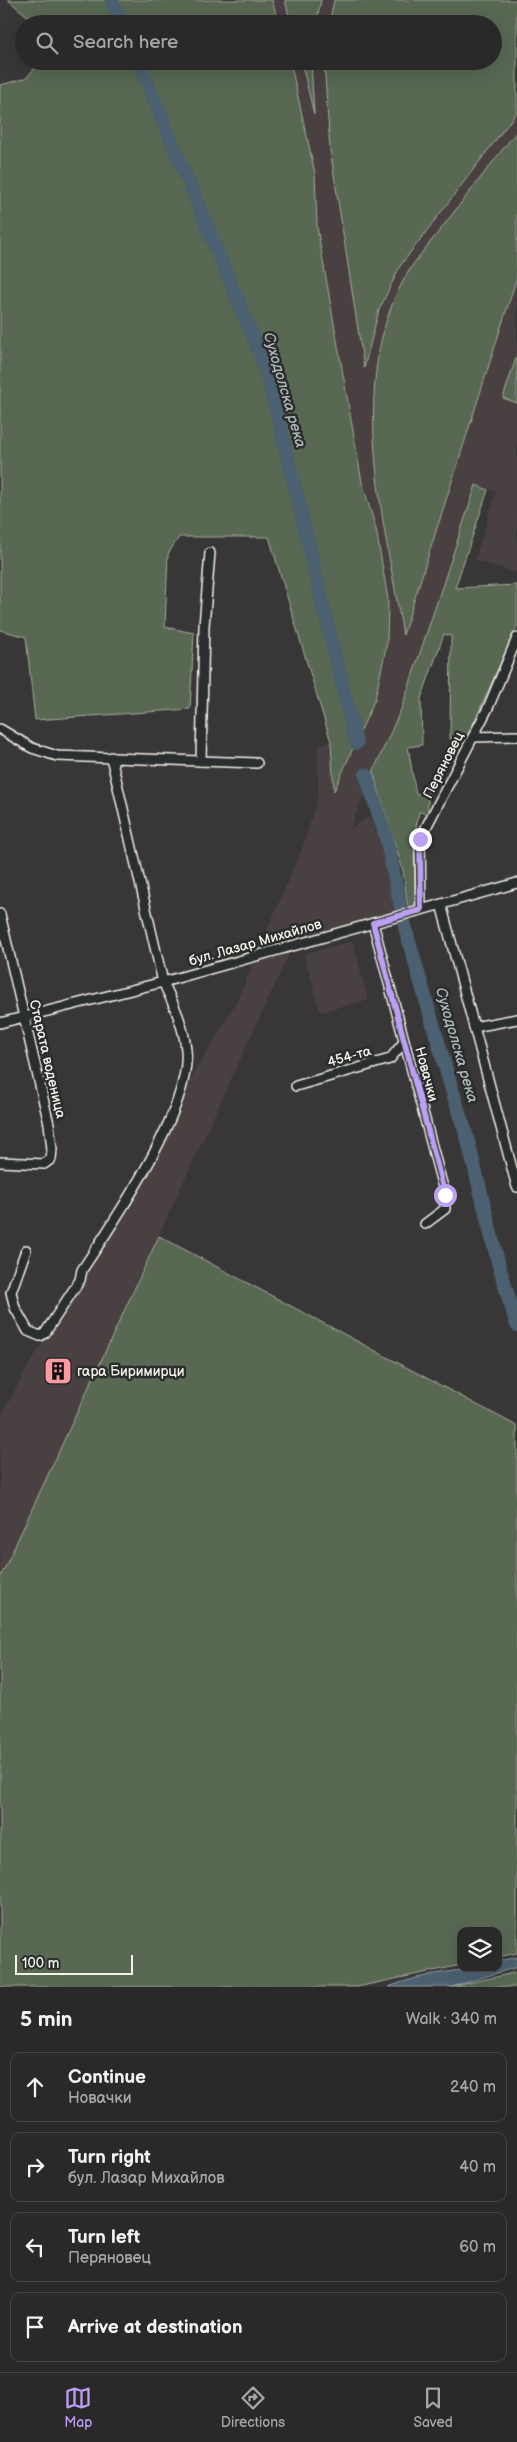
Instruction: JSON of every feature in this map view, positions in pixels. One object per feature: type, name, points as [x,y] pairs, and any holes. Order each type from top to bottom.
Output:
[{"type":"street","points":[[201,762],[204,626],[210,553]]},
{"type":"street","name":"Перяновец","points":[[419,910],[420,839],[430,823],[440,799],[488,708],[517,638]]},
{"type":"street","points":[[0,729],[32,748],[57,756],[257,763]]},
{"type":"street","points":[[472,738],[517,736]]},
{"type":"street","points":[[26,1250],[11,1292],[15,1308],[28,1332],[40,1336],[45,1333],[80,1280],[82,1270],[115,1220],[155,1152],[176,1104],[186,1074],[186,1049],[178,1012],[163,982],[111,757]]},
{"type":"street","name":"бул. Лазар Михайлов","points":[[0,1023],[163,982],[517,883]]},
{"type":"street","points":[[441,904],[517,1187]]},
{"type":"street","name":"Старата воденица","points":[[0,914],[49,1124],[52,1149],[51,1159],[44,1164],[0,1162]]},
{"type":"street","name":"Новачки","points":[[373,923],[445,1195],[444,1209],[425,1224]]},
{"type":"street","points":[[474,1027],[517,1019]]},
{"type":"street","name":"454-та","points":[[296,1086],[390,1059],[404,1042]]},
{"type":"shaded area","points":[[272,0],[285,0],[289,15],[276,15]]},
{"type":"shaded area","points":[[321,0],[334,0],[331,15],[318,15]]},
{"type":"shaded area","points":[[292,70],[303,70],[313,111],[311,70],[325,70],[364,366],[379,310],[400,266],[517,112],[517,131],[412,267],[387,317],[377,357],[373,402],[377,471],[403,634],[517,277],[517,355],[503,398],[517,403],[517,573],[475,560],[496,492],[476,485],[402,707],[350,829],[370,816],[385,856],[395,916],[308,941],[303,924],[0,1578],[0,1418],[28,1366],[141,1186],[194,1073],[237,1001],[303,846],[318,797],[318,746],[331,742],[335,790],[375,699],[387,643],[388,599],[376,529],[362,482],[317,227],[315,173]]},
{"type":"shaded area","points":[[353,941],[368,1000],[320,1012],[304,954]]},
{"type":"green space","points":[[8,0],[272,0],[276,15],[26,15]]},
{"type":"green space","points":[[285,0],[321,0],[318,15],[289,15]]},
{"type":"green space","points":[[334,0],[517,0],[517,112],[400,266],[379,310],[364,368],[330,149],[325,70],[502,70],[502,15],[331,15]]},
{"type":"green space","points":[[33,70],[292,70],[315,173],[317,227],[362,482],[376,529],[388,599],[387,643],[375,699],[334,791],[331,742],[269,537],[179,537],[168,554],[165,627],[194,633],[190,709],[35,720],[26,637],[0,630],[0,85],[26,78]]},
{"type":"green space","points":[[303,70],[312,70],[314,114]]},
{"type":"green space","points":[[517,131],[517,277],[403,635],[379,495],[374,447],[374,399],[379,352],[391,308],[412,266]]},
{"type":"green space","points":[[517,355],[517,403],[503,398]]},
{"type":"green space","points":[[476,485],[488,490],[455,588],[517,585],[517,626],[467,738],[450,739],[451,636],[444,634],[421,699],[422,745],[408,747],[416,794],[428,792],[428,814],[419,812],[414,837],[415,904],[408,907],[403,871],[373,772],[402,707]]},
{"type":"green space","points":[[159,1236],[517,1426],[517,1953],[502,1956],[502,1927],[457,1927],[457,1966],[357,1987],[0,1987],[0,1578]]},
{"type":"green space","points":[[517,1972],[517,1987],[451,1987],[513,1973]]},
{"type":"water","points":[[517,1957],[517,1967],[502,1972],[502,1960]]},
{"type":"water","points":[[457,1971],[500,1972],[451,1987],[388,1987]]},
{"type":"waterway","name":"Суходолска река","points":[[112,0],[118,15]]},
{"type":"waterway","name":"Суходолска река","points":[[142,70],[256,344],[271,388],[356,743]]},
{"type":"waterway","name":"Суходолска река","points":[[366,775],[386,837],[406,931],[467,1137],[499,1266],[517,1325]]},
{"type":"place","name":"гара Биримирци","points":[[58,1371]]},
{"type":"route","points":[[420,839],[421,910],[373,923],[445,1195]]}]
